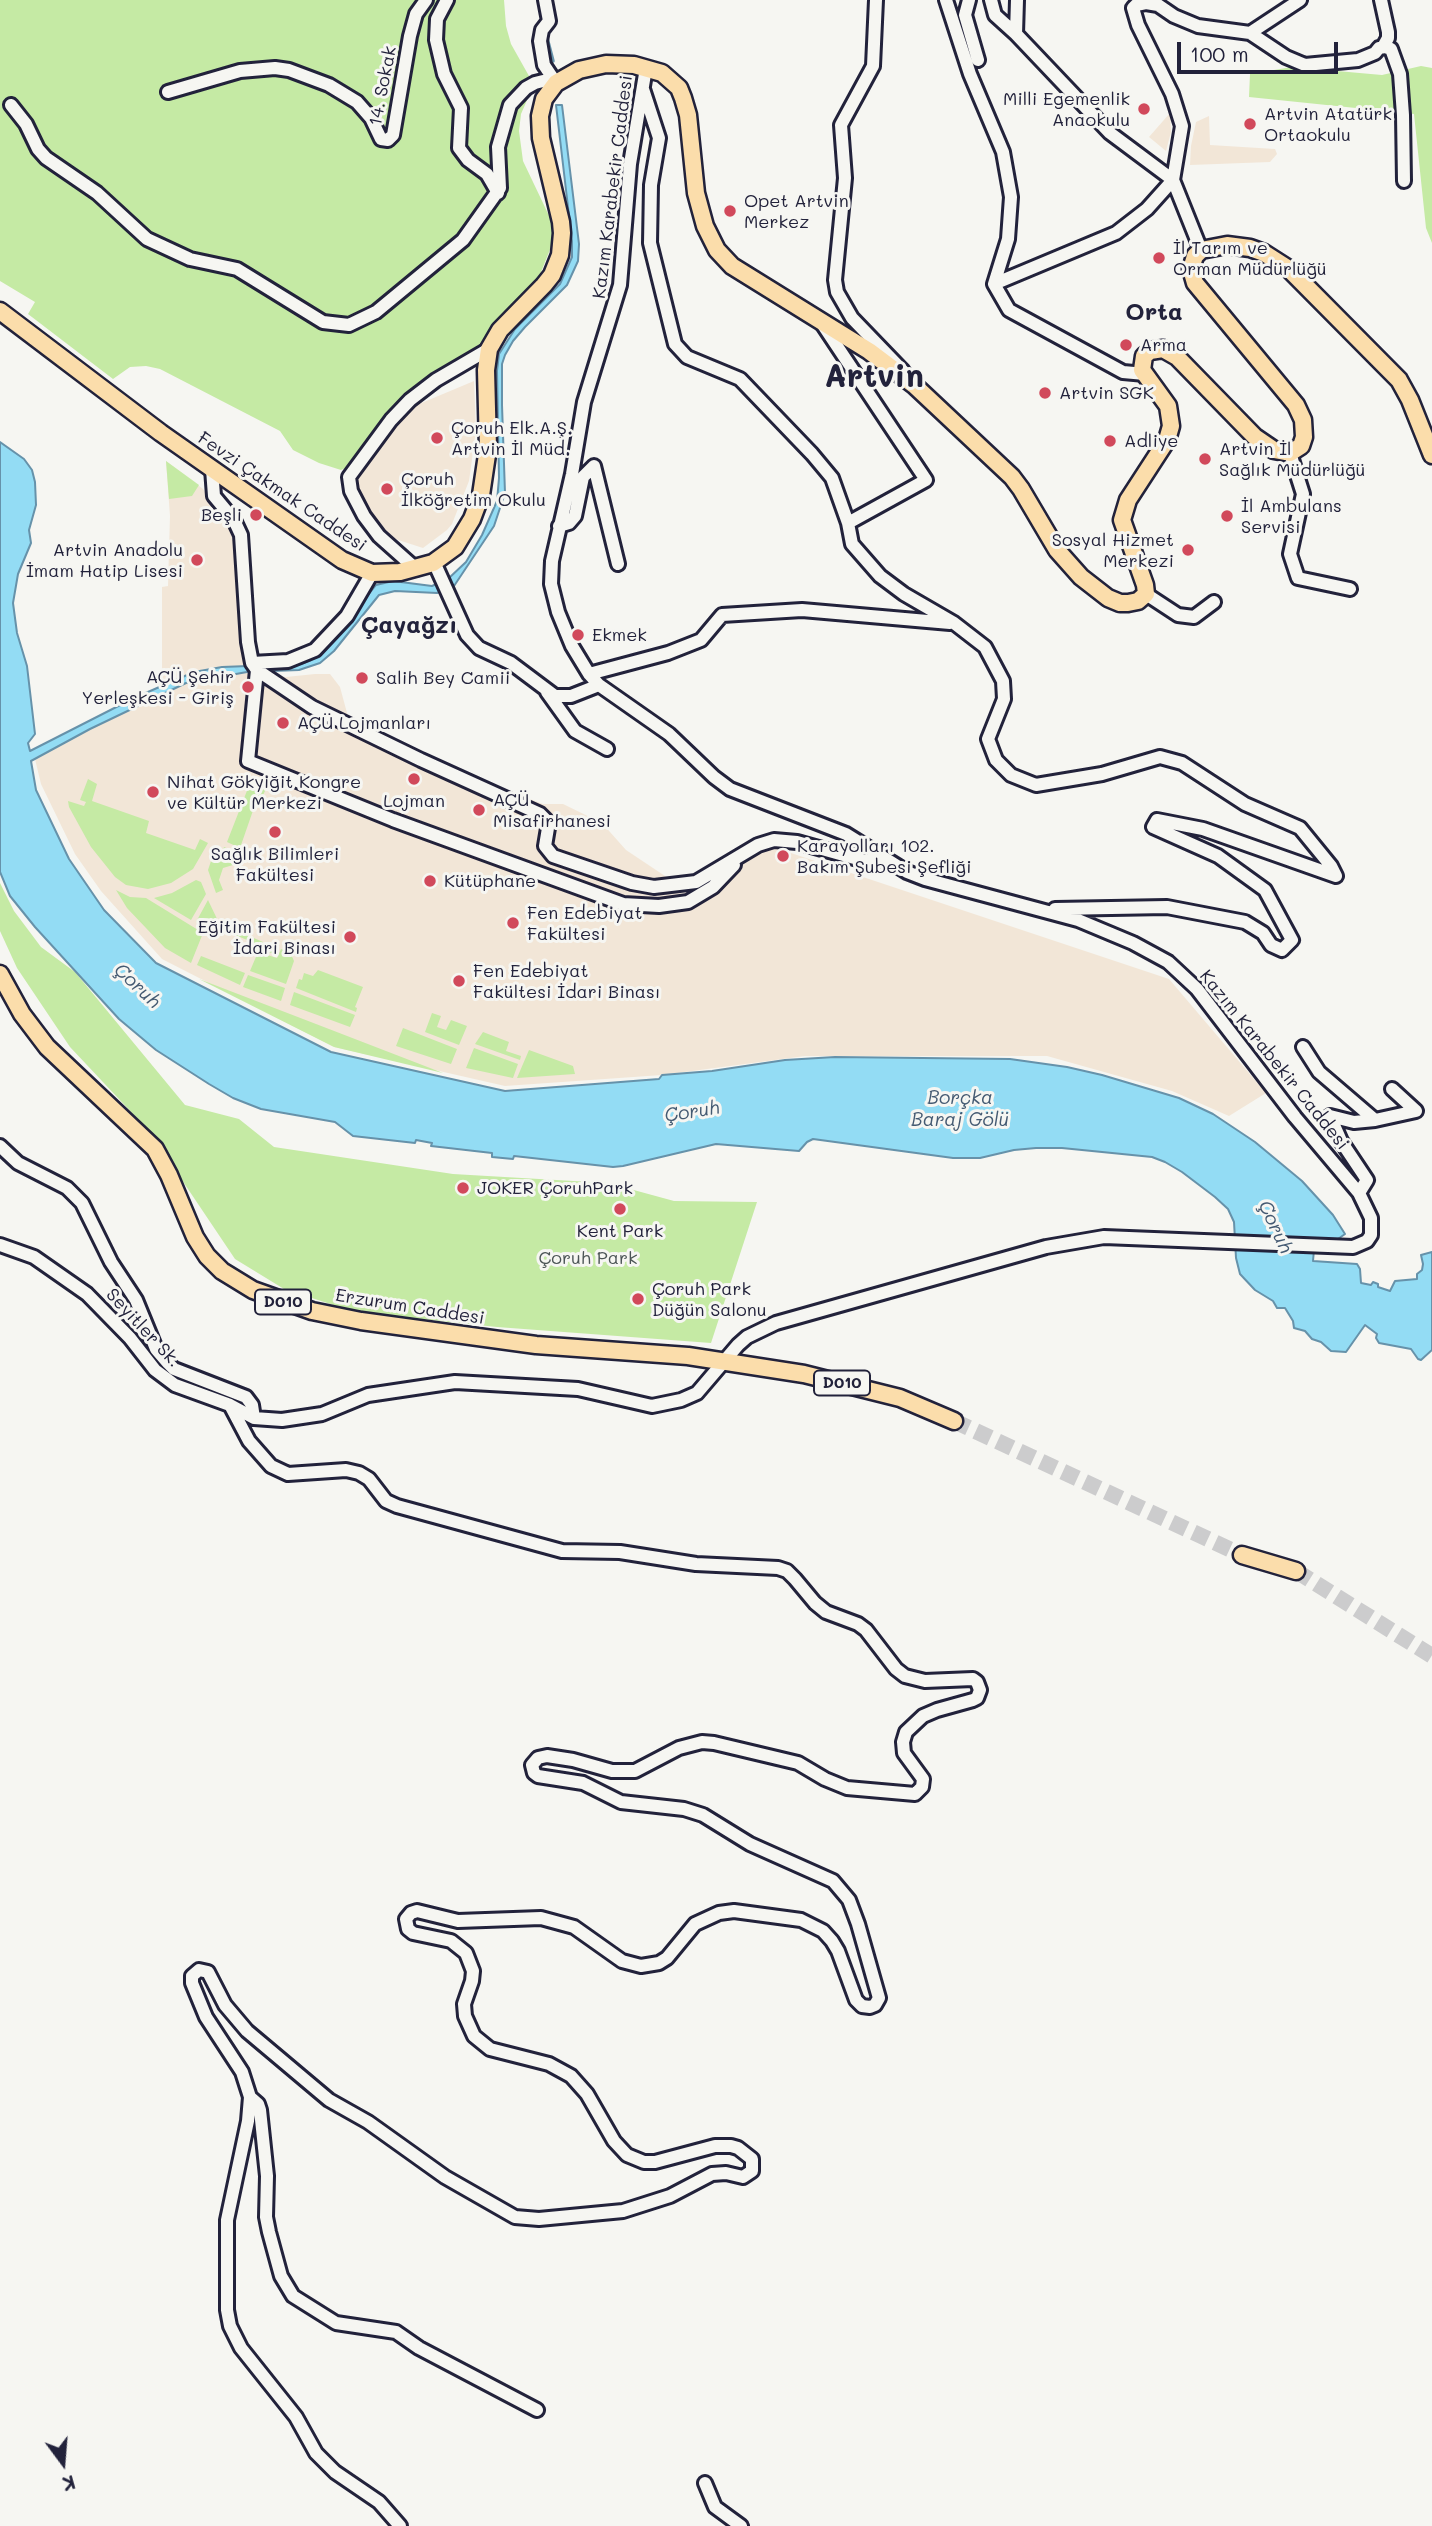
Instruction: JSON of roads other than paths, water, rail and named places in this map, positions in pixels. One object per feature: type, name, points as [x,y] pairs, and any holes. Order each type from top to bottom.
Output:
[{"type":"main road","points":[[556,83],[570,74],[593,66],[620,64],[662,73],[671,80],[683,98],[688,116],[696,193],[705,226],[717,250],[732,266],[890,365],[914,385],[1012,477],[1057,550],[1081,577],[1095,590],[1120,603],[1138,601],[1146,594],[1124,530],[1123,510],[1167,440],[1171,426],[1168,406],[1145,374],[1142,363],[1150,351],[1163,349],[1171,352],[1187,365],[1255,437],[1274,450],[1290,453],[1301,446],[1304,437],[1301,413],[1257,354],[1199,290],[1191,269],[1195,256],[1201,250],[1227,245],[1250,248],[1264,253],[1289,269],[1399,380],[1432,455]]},
{"type":"main road","name":"Fevzi Çakmak Caddesi","points":[[0,311],[161,433],[330,552],[372,573],[400,572],[434,562],[456,547],[472,519],[481,495],[488,448],[485,370],[489,349],[500,330],[552,275],[560,255],[561,222],[540,128],[544,99],[556,83]]},
{"type":"main road","name":"Erzurum Caddesi","points":[[0,974],[22,1014],[47,1047],[155,1149],[166,1168],[191,1230],[207,1256],[222,1271],[253,1290],[312,1311],[409,1328],[536,1345],[657,1353],[724,1361]]},
{"type":"main road","name":"D010","points":[[724,1361],[804,1374],[881,1393],[900,1398],[954,1421]]},
{"type":"main road","points":[[1242,1555],[1296,1571]]},
{"type":"street","name":"14. Sokak","points":[[168,92],[240,71],[275,68],[289,70],[329,85],[357,102],[371,118],[381,139],[388,140],[393,135],[410,36],[416,14],[426,0]]},
{"type":"street","points":[[447,0],[437,19],[436,40],[444,74],[461,108],[459,148],[468,160],[487,174],[498,194]]},
{"type":"street","points":[[545,0],[549,21],[542,30],[540,41],[544,65],[556,83]]},
{"type":"street","points":[[876,0],[873,66],[841,125],[845,178],[835,280],[837,292],[852,318],[892,358],[914,385]]},
{"type":"street","points":[[946,0],[970,74],[1003,152],[1010,197],[1008,239],[994,284],[1009,310],[1123,372],[1145,374]]},
{"type":"street","points":[[969,0],[965,15],[978,60]]},
{"type":"street","points":[[991,0],[995,15],[1110,132],[1173,180],[1201,250]]},
{"type":"street","points":[[1016,34],[1017,0]]},
{"type":"street","points":[[1250,33],[1300,0]]},
{"type":"street","points":[[994,284],[1116,233],[1147,209],[1173,180],[1182,126],[1172,94],[1138,25],[1133,8],[1146,3],[1158,5],[1174,16],[1198,26],[1250,33],[1286,57],[1305,65],[1358,60],[1383,47],[1388,32],[1381,0]]},
{"type":"street","points":[[1383,47],[1391,49],[1400,74],[1404,181]]},
{"type":"street","name":"Kazım Karabekir Caddesi","points":[[254,1418],[282,1420],[308,1417],[368,1395],[455,1382],[578,1389],[652,1406],[681,1400],[696,1393],[747,1337],[776,1323],[1046,1247],[1104,1237],[1353,1247],[1367,1241],[1372,1227],[1371,1218],[1359,1193],[1295,1117],[1197,989],[1168,962],[1111,932],[1043,909],[925,879],[885,859],[846,834],[730,789],[669,734],[599,685],[589,674],[572,646],[558,612],[551,584],[552,561],[572,474],[584,402],[620,285],[625,208],[646,68]]},
{"type":"street","points":[[11,106],[26,124],[38,149],[46,158],[97,193],[142,236],[190,259],[237,269],[311,315],[331,324],[349,325],[376,312],[456,247],[471,230],[498,194],[501,185],[498,146],[510,105],[526,88],[535,83],[556,83]]},
{"type":"street","points":[[642,85],[659,138],[651,185],[650,243],[675,344],[687,357],[740,379],[813,454],[832,478],[848,523],[852,544],[880,576],[904,594],[954,623],[985,647],[1003,681],[1004,699],[988,739],[996,760],[1011,775],[1036,785],[1102,774],[1160,757],[1181,763],[1245,804],[1300,828],[1336,876],[1203,829],[1157,820],[1153,827],[1218,856],[1265,890],[1292,940],[1282,950],[1271,945],[1264,933],[1245,922],[1167,907],[1043,909]]},
{"type":"street","points":[[820,322],[926,480],[848,523]]},
{"type":"street","points":[[416,569],[369,523],[351,491],[349,477],[391,419],[410,400],[436,380],[489,349]]},
{"type":"street","points":[[1290,453],[1303,494],[1290,554],[1298,578],[1350,589]]},
{"type":"street","points":[[559,526],[569,523],[575,516],[583,477],[594,466],[618,564]]},
{"type":"street","points":[[212,469],[214,496],[234,520],[241,535],[248,642],[254,667],[248,761],[393,820],[623,904],[659,906],[688,902],[713,887],[741,856]]},
{"type":"street","points":[[434,562],[462,626],[472,642],[511,663],[555,696],[571,696],[599,685]]},
{"type":"street","points":[[254,667],[288,661],[315,650],[347,616],[372,573]]},
{"type":"street","points":[[1146,594],[1178,615],[1194,617],[1214,602]]},
{"type":"street","points":[[589,674],[668,653],[701,640],[723,615],[802,610],[954,623]]},
{"type":"street","points":[[254,667],[312,707],[540,814],[546,820],[548,828],[545,843],[547,850],[557,858],[632,883],[665,887],[696,882],[766,842],[785,840],[864,861],[885,859]]},
{"type":"street","points":[[547,692],[575,731],[607,749]]},
{"type":"street","points":[[1303,1047],[1319,1072],[1376,1120]]},
{"type":"street","points":[[1359,1193],[1367,1180],[1341,1141],[1330,1116],[1354,1122],[1416,1111],[1392,1089]]},
{"type":"street","points":[[0,1146],[18,1163],[67,1188],[82,1203],[111,1262],[136,1300],[156,1349],[167,1363],[174,1369],[246,1397],[254,1409],[254,1418]]},
{"type":"street","name":"Seyitler Sk.","points":[[0,1245],[34,1257],[88,1294],[130,1338],[155,1370],[175,1385],[230,1405],[254,1418]]},
{"type":"street","points":[[230,1405],[249,1441],[271,1466],[288,1474],[346,1470],[359,1473],[369,1479],[386,1501],[397,1506],[562,1551],[629,1552],[696,1564],[778,1568],[787,1571],[826,1612],[858,1624],[866,1630],[896,1669],[905,1675],[925,1681],[973,1679],[980,1690],[977,1698],[973,1700],[923,1716],[906,1732],[904,1753],[923,1779],[922,1787],[915,1794],[847,1788],[798,1763],[702,1742],[679,1748],[635,1771],[612,1771],[547,1756],[538,1758],[532,1765],[538,1776],[583,1783],[621,1801],[684,1809],[703,1815],[750,1844],[833,1881],[849,1900],[858,1924],[879,1998],[875,2005],[870,2007],[862,2006],[856,2000],[832,1941],[822,1931],[801,1920],[749,1912],[719,1913],[695,1924],[667,1958],[659,1963],[641,1966],[622,1961],[574,1927],[541,1918],[457,1921],[417,1912],[411,1913],[406,1919],[408,1929],[413,1933],[451,1941],[466,1953],[473,1972],[464,2004],[465,2016],[474,2036],[490,2049],[549,2064],[571,2076],[587,2094],[614,2141],[626,2155],[644,2162],[655,2162],[715,2146],[731,2146],[752,2159],[753,2168],[743,2177],[720,2172],[705,2176],[670,2196],[623,2211],[539,2219],[515,2217],[445,2178],[368,2122],[329,2100],[247,2031],[225,2005],[208,1972],[199,1970],[191,1980],[212,2029],[242,2072],[250,2097],[248,2121],[227,2220],[227,2310],[230,2326],[242,2348],[296,2417],[316,2453],[335,2472],[366,2490],[400,2526]]},
{"type":"street","points":[[250,2097],[260,2110],[267,2176],[266,2217],[269,2232],[281,2276],[293,2296],[336,2323],[396,2332],[419,2348],[537,2410]]},
{"type":"street","points":[[705,2483],[715,2507],[741,2526]]},
{"type":"water","name":"Borçka Baraj Gölü","points":[[556,105],[562,105],[579,244],[578,261],[567,285],[513,341],[502,364],[505,493],[494,526],[454,586],[437,593],[395,591],[379,595],[334,651],[320,663],[299,670],[247,672],[186,683],[31,761],[36,790],[69,859],[104,910],[156,963],[331,1052],[505,1091],[659,1079],[662,1075],[785,1060],[835,1057],[1010,1059],[1102,1075],[1179,1098],[1213,1114],[1255,1142],[1302,1181],[1333,1215],[1345,1234],[1338,1239],[1315,1239],[1313,1261],[1357,1264],[1361,1283],[1371,1285],[1373,1282],[1390,1291],[1395,1281],[1417,1279],[1423,1264],[1421,1255],[1432,1252],[1432,1350],[1421,1360],[1411,1349],[1379,1343],[1377,1334],[1365,1325],[1346,1352],[1331,1351],[1305,1331],[1294,1328],[1285,1308],[1277,1308],[1273,1301],[1255,1290],[1240,1274],[1236,1258],[1234,1222],[1228,1209],[1182,1172],[1152,1157],[1036,1148],[980,1158],[953,1158],[813,1139],[799,1151],[716,1144],[613,1167],[514,1156],[513,1159],[492,1157],[492,1153],[431,1146],[432,1143],[416,1140],[415,1143],[353,1136],[335,1122],[261,1109],[233,1098],[209,1084],[156,1050],[119,1019],[10,896],[0,872],[0,442],[24,459],[32,470],[35,482],[36,505],[29,530],[31,543],[18,574],[13,603],[17,633],[27,666],[35,734],[28,743],[30,751],[134,698],[194,672],[222,667],[301,664],[311,660],[324,650],[376,585],[393,581],[432,586],[449,578],[466,562],[497,501],[499,354],[515,329],[560,284],[572,257]]},
{"type":"waterway","points":[[546,34],[553,61]]},
{"type":"tunnel","points":[[954,1421],[1242,1555]]},
{"type":"tunnel","points":[[1296,1571],[1432,1656]]},
{"type":"place","name":"Milli Egemenlik Anaokulu","points":[[1144,109]]},
{"type":"place","name":"Artvin Atatürk Ortaokulu","points":[[1250,124]]},
{"type":"place","name":"Opet Artvin Merkez","points":[[730,211]]},
{"type":"place","name":"İl Tarım ve Orman Müdürlüğü","points":[[1159,258]]},
{"type":"place","name":"Arma","points":[[1126,345]]},
{"type":"place","name":"Artvin SGK","points":[[1045,393]]},
{"type":"place","name":"Çoruh Elk.A.Ş. Artvin İl Müd.","points":[[437,438]]},
{"type":"place","name":"Adliye","points":[[1110,441]]},
{"type":"place","name":"Artvin İl Sağlık Müdürlüğü","points":[[1205,459]]},
{"type":"place","name":"Çoruh İlköğretim Okulu","points":[[387,489]]},
{"type":"place","name":"Beşli","points":[[256,515]]},
{"type":"place","name":"İl Ambulans Servisi","points":[[1227,516]]},
{"type":"place","name":"Sosyal Hizmet Merkezi","points":[[1188,550]]},
{"type":"place","name":"Artvin Anadolu İmam Hatip Lisesi","points":[[197,560]]},
{"type":"place","name":"Ekmek","points":[[578,635]]},
{"type":"place","name":"Salih Bey Camii","points":[[362,678]]},
{"type":"place","name":"AÇÜ Şehir Yerleşkesi - Giriş","points":[[248,687]]},
{"type":"place","name":"AÇÜ Lojmanları","points":[[283,723]]},
{"type":"place","name":"Lojman","points":[[414,779]]},
{"type":"place","name":"Nihat Gökyiğit Kongre ve Kültür Merkezi","points":[[153,792]]},
{"type":"place","name":"AÇÜ Misafirhanesi","points":[[479,810]]},
{"type":"place","name":"Sağlık Bilimleri Fakültesi","points":[[275,832]]},
{"type":"place","name":"Karayolları 102. Bakım Şubesi Şefliği","points":[[783,856]]},
{"type":"place","name":"Kütüphane","points":[[430,881]]},
{"type":"place","name":"Fen Edebiyat Fakültesi","points":[[513,923]]},
{"type":"place","name":"Eğitim Fakültesi İdari Binası","points":[[350,937]]},
{"type":"place","name":"Fen Edebiyat Fakültesi İdari Binası","points":[[459,981]]},
{"type":"place","name":"JOKER ÇoruhPark","points":[[463,1188]]},
{"type":"place","name":"Kent Park","points":[[620,1209]]},
{"type":"place","name":"Çoruh Park Düğün Salonu","points":[[638,1299]]},
{"type":"district","name":"Orta","points":[[1154,313]]},
{"type":"district","name":"Artvin","points":[[874,377]]},
{"type":"district","name":"Çayağzı","points":[[409,626]]},
{"type":"water label","name":"Çoruh","points":[[137,986]]},
{"type":"water label","name":"Çoruh","points":[[692,1112]]},
{"type":"water label","name":"Çoruh","points":[[1275,1227]]},
{"type":"park label","name":"Çoruh Park","points":[[588,1258]]}]
